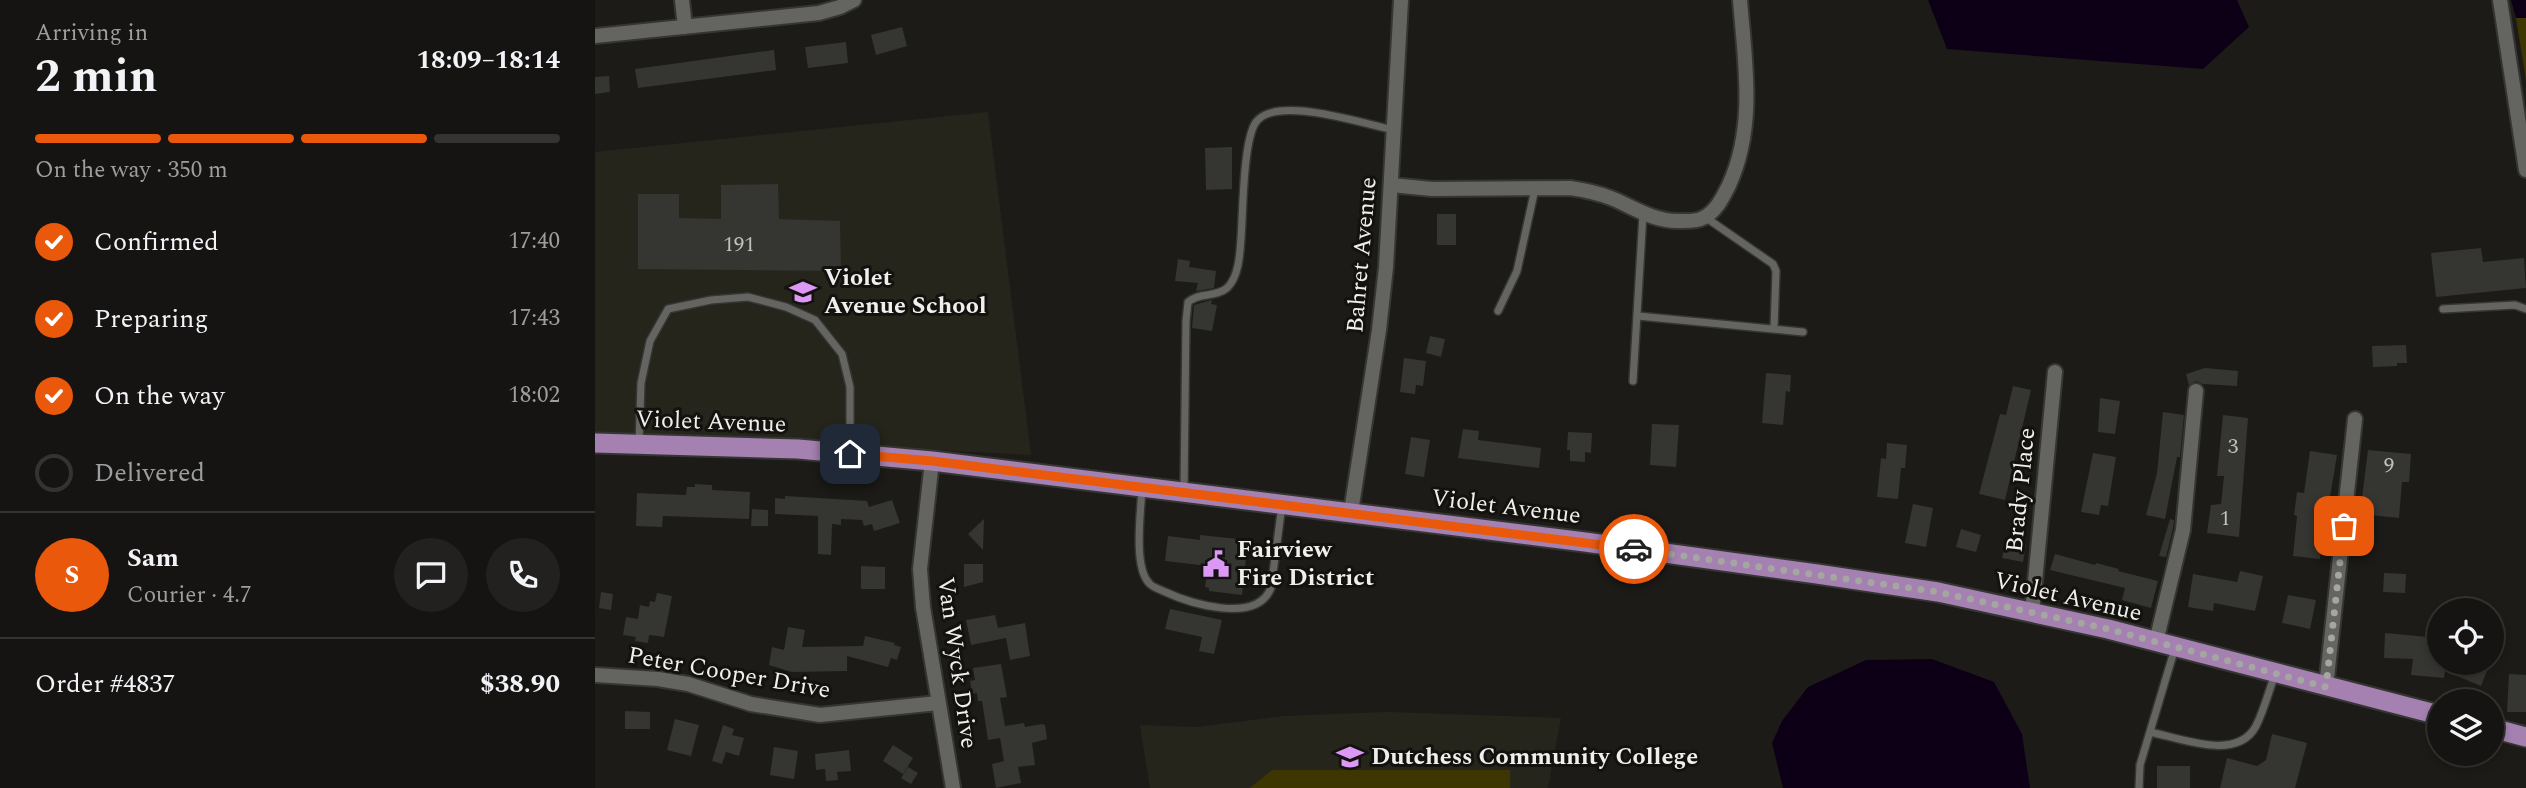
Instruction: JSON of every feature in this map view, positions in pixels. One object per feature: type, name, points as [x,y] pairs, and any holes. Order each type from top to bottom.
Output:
[{"type":"main road","name":"Violet Avenue","points":[[595,443],[798,449],[932,461],[1351,512],[1817,574],[1938,592],[2032,612],[2427,712]]},
{"type":"main road","points":[[2504,731],[2526,737]]},
{"type":"street","points":[[682,0],[685,27]]},
{"type":"street","points":[[595,36],[819,13],[854,0]]},
{"type":"street","name":"Bahret Avenue","points":[[1351,512],[1379,330],[1395,130],[1401,0]]},
{"type":"street","points":[[1391,185],[1432,189],[1570,188],[1590,191],[1643,213],[1674,221],[1705,217],[1724,194],[1737,166],[1745,131],[1747,93],[1740,0]]},
{"type":"street","points":[[2500,0],[2526,170]]},
{"type":"street","name":"Brady Place","points":[[2032,612],[2055,372]]},
{"type":"street","points":[[2165,645],[2183,530],[2196,391]]},
{"type":"street","points":[[2326,687],[2355,419]]},
{"type":"street","name":"Van Wyck Drive","points":[[932,461],[921,569],[922,607],[953,788]]},
{"type":"street","name":"Peter Cooper Drive","points":[[595,675],[688,684],[751,704],[820,715],[938,703]]},
{"type":"lane","points":[[1184,492],[1188,302],[1193,297],[1215,295],[1228,287],[1236,273],[1241,247],[1248,146],[1256,122],[1281,110],[1395,130]]},
{"type":"lane","points":[[1498,311],[1517,271],[1535,188]]},
{"type":"lane","points":[[1633,381],[1643,213]]},
{"type":"lane","points":[[1705,217],[1773,264],[1776,271],[1774,329]]},
{"type":"lane","points":[[639,444],[641,383],[650,341],[669,309],[711,300],[748,297],[786,307],[815,320],[842,354],[850,387],[850,454]]},
{"type":"lane","points":[[2443,309],[2515,305],[2526,309]]},
{"type":"lane","points":[[1638,316],[1803,332]]},
{"type":"lane","points":[[1142,487],[1140,549],[1142,571],[1149,584],[1184,601],[1230,609],[1245,608],[1268,596],[1282,504]]},
{"type":"lane","points":[[2139,788],[2140,765],[2150,732],[2165,645]]},
{"type":"lane","points":[[2150,732],[2213,745],[2230,745],[2243,740],[2255,728],[2275,673]]},
{"type":"shaded area","points":[[1928,0],[2237,0],[2249,27],[2203,69],[1947,49]]},
{"type":"shaded area","points":[[2511,0],[2526,0],[2526,18],[2516,18]]},
{"type":"shaded area","points":[[2516,18],[2526,18],[2526,80]]},
{"type":"shaded area","name":"Violet Avenue School","points":[[988,112],[1031,455],[595,432],[595,152]]},
{"type":"shaded area","points":[[1932,659],[1994,682],[2022,734],[2030,788],[1783,788],[1772,743],[1782,721],[1808,687],[1866,660]]},
{"type":"shaded area","name":"Dutchess Community College","points":[[1387,712],[1561,718],[1548,788],[1150,788],[1140,725],[1196,727],[1285,716]]},
{"type":"shaded area","points":[[1272,770],[1510,770],[1510,788],[1250,788]]},
{"type":"building","points":[[902,27],[907,46],[876,55],[871,35]]},
{"type":"building","points":[[846,42],[848,63],[808,68],[805,47]]},
{"type":"building","points":[[774,50],[776,70],[638,88],[635,69]]},
{"type":"building","points":[[609,76],[610,92],[595,94],[595,77]]},
{"type":"building","points":[[1232,147],[1232,189],[1206,190],[1205,148]]},
{"type":"building","name":"Violet Avenue School","points":[[778,184],[779,219],[840,221],[841,271],[638,269],[638,194],[679,194],[679,218],[721,219],[721,185]]},
{"type":"building","points":[[1437,214],[1456,214],[1456,245],[1437,245]]},
{"type":"building","points":[[2481,248],[2483,262],[2524,258],[2526,288],[2436,297],[2431,253]]},
{"type":"building","points":[[1178,259],[1190,261],[1189,267],[1216,271],[1214,288],[1196,291],[1198,283],[1175,281]]},
{"type":"building","points":[[1212,300],[1211,304],[1217,305],[1212,331],[1192,328],[1194,305]]},
{"type":"building","points":[[1430,336],[1445,339],[1441,357],[1426,353]]},
{"type":"building","points":[[2406,345],[2407,363],[2373,367],[2372,346]]},
{"type":"building","points":[[1404,358],[1426,361],[1423,386],[1416,385],[1415,394],[1400,392]]},
{"type":"building","points":[[2205,368],[2238,371],[2237,386],[2203,384],[2196,381],[2189,385],[2186,374]]},
{"type":"building","points":[[1766,373],[1791,375],[1790,392],[1786,391],[1783,425],[1762,423]]},
{"type":"building","points":[[2013,386],[2031,390],[2005,500],[1979,494],[2000,414],[2006,415]]},
{"type":"building","points":[[2100,398],[2120,401],[2115,434],[2098,432]]},
{"type":"building","points":[[2163,412],[2184,415],[2180,457],[2177,457],[2165,519],[2146,515],[2157,473]]},
{"type":"building","points":[[2223,415],[2248,418],[2239,537],[2207,533],[2211,505],[2221,504],[2224,476],[2217,476]]},
{"type":"building","points":[[1652,424],[1679,425],[1676,467],[1650,465]]},
{"type":"building","points":[[1463,429],[1479,431],[1478,440],[1541,448],[1539,468],[1458,458]]},
{"type":"building","points":[[1568,432],[1592,433],[1591,453],[1585,452],[1585,462],[1570,461],[1570,450],[1567,450]]},
{"type":"building","points":[[1411,437],[1430,440],[1424,477],[1405,474]]},
{"type":"building","points":[[1887,443],[1907,445],[1905,468],[1901,468],[1898,499],[1877,497],[1881,458],[1886,459]]},
{"type":"building","points":[[2368,450],[2411,454],[2409,482],[2402,482],[2399,518],[2360,514]]},
{"type":"building","points":[[2310,451],[2337,455],[2326,521],[2324,520],[2320,559],[2293,556],[2297,492],[2304,493]]},
{"type":"building","points":[[2093,453],[2116,457],[2108,506],[2101,505],[2099,515],[2081,512]]},
{"type":"building","points":[[695,484],[712,485],[712,490],[750,492],[749,519],[663,516],[662,527],[636,526],[637,493],[686,495],[687,487],[695,487]]},
{"type":"building","points":[[785,496],[867,501],[869,507],[892,500],[900,523],[874,531],[872,524],[864,526],[862,520],[841,519],[841,525],[832,524],[831,555],[818,554],[818,516],[775,514],[775,498],[785,499]]},
{"type":"building","points":[[1913,504],[1933,508],[1926,547],[1905,543]]},
{"type":"building","points":[[752,509],[768,510],[768,526],[751,526]]},
{"type":"building","points":[[984,519],[983,550],[968,534]]},
{"type":"building","points":[[2170,519],[2174,520],[2166,557],[2159,556]]},
{"type":"building","points":[[1961,529],[1981,535],[1976,552],[1956,547]]},
{"type":"building","name":"Fairview Fire District","points":[[1200,535],[1248,540],[1242,595],[1209,591],[1209,588],[1205,587],[1208,566],[1165,561],[1168,536],[1200,540]]},
{"type":"building","points":[[2006,541],[2026,545],[2023,562],[2002,558]]},
{"type":"building","points":[[2055,554],[2158,581],[2151,608],[2122,600],[2125,588],[2050,570]]},
{"type":"building","points":[[964,564],[983,564],[983,582],[964,587]]},
{"type":"building","points":[[861,566],[885,567],[885,589],[861,589]]},
{"type":"building","points":[[2240,571],[2263,576],[2255,611],[2214,603],[2213,611],[2188,607],[2193,574],[2237,582]]},
{"type":"building","points":[[2384,573],[2406,574],[2405,593],[2383,592]]},
{"type":"building","points":[[601,592],[613,594],[611,610],[599,608]]},
{"type":"building","points":[[657,593],[672,596],[664,637],[649,635],[648,643],[623,635],[626,617],[638,619],[640,605],[649,607],[650,601],[655,602]]},
{"type":"building","points":[[2288,595],[2316,600],[2310,629],[2282,623]]},
{"type":"building","points":[[1170,609],[1222,620],[1214,654],[1199,651],[1202,637],[1165,629]]},
{"type":"building","points":[[995,615],[998,628],[1025,623],[1030,656],[1010,660],[1006,638],[971,645],[966,620]]},
{"type":"building","points":[[788,627],[805,630],[802,647],[863,646],[865,636],[901,647],[897,660],[891,658],[888,667],[847,656],[847,671],[792,672],[769,665],[772,647],[784,650]]},
{"type":"building","points":[[2385,633],[2427,637],[2427,675],[2444,675],[2444,678],[2411,675],[2413,659],[2384,658]]},
{"type":"building","points":[[1001,664],[1007,697],[1000,698],[1005,726],[1042,724],[1045,725],[1047,739],[1032,743],[1035,765],[1018,767],[1021,783],[996,788],[992,764],[1004,761],[1000,738],[988,740],[982,701],[978,701],[977,693],[972,694],[970,681],[975,680],[973,668]]},
{"type":"building","points":[[2509,674],[2526,675],[2526,712],[2507,712]]},
{"type":"building","points":[[2455,675],[2485,675],[2481,686]]},
{"type":"building","points":[[625,711],[650,712],[650,729],[625,729]]},
{"type":"building","points":[[675,719],[699,725],[691,756],[667,750]]},
{"type":"building","points":[[723,725],[734,729],[732,735],[744,738],[739,756],[726,752],[722,764],[712,761]]},
{"type":"building","points":[[2272,734],[2307,743],[2295,788],[2220,788],[2227,758],[2257,766],[2266,760]]},
{"type":"building","points":[[893,745],[913,758],[903,774],[883,761]]},
{"type":"building","points":[[774,747],[798,751],[794,779],[770,775]]},
{"type":"building","points":[[849,750],[851,771],[837,772],[838,780],[826,781],[825,769],[816,770],[815,754]]},
{"type":"building","points":[[2157,766],[2190,766],[2190,788],[2157,788]]},
{"type":"building","points":[[908,767],[918,773],[911,784],[901,778]]},
{"type":"way so far","points":[[1634,549],[1938,592],[2108,629],[2326,687],[2344,526]]},
{"type":"place","name":"Violet Avenue School","points":[[803,292]]},
{"type":"place","name":"Fairview Fire District","points":[[1216,564]]},
{"type":"place","name":"Dutchess Community College","points":[[1350,757]]},
{"type":"route","points":[[850,454],[932,461],[1634,549]]}]
